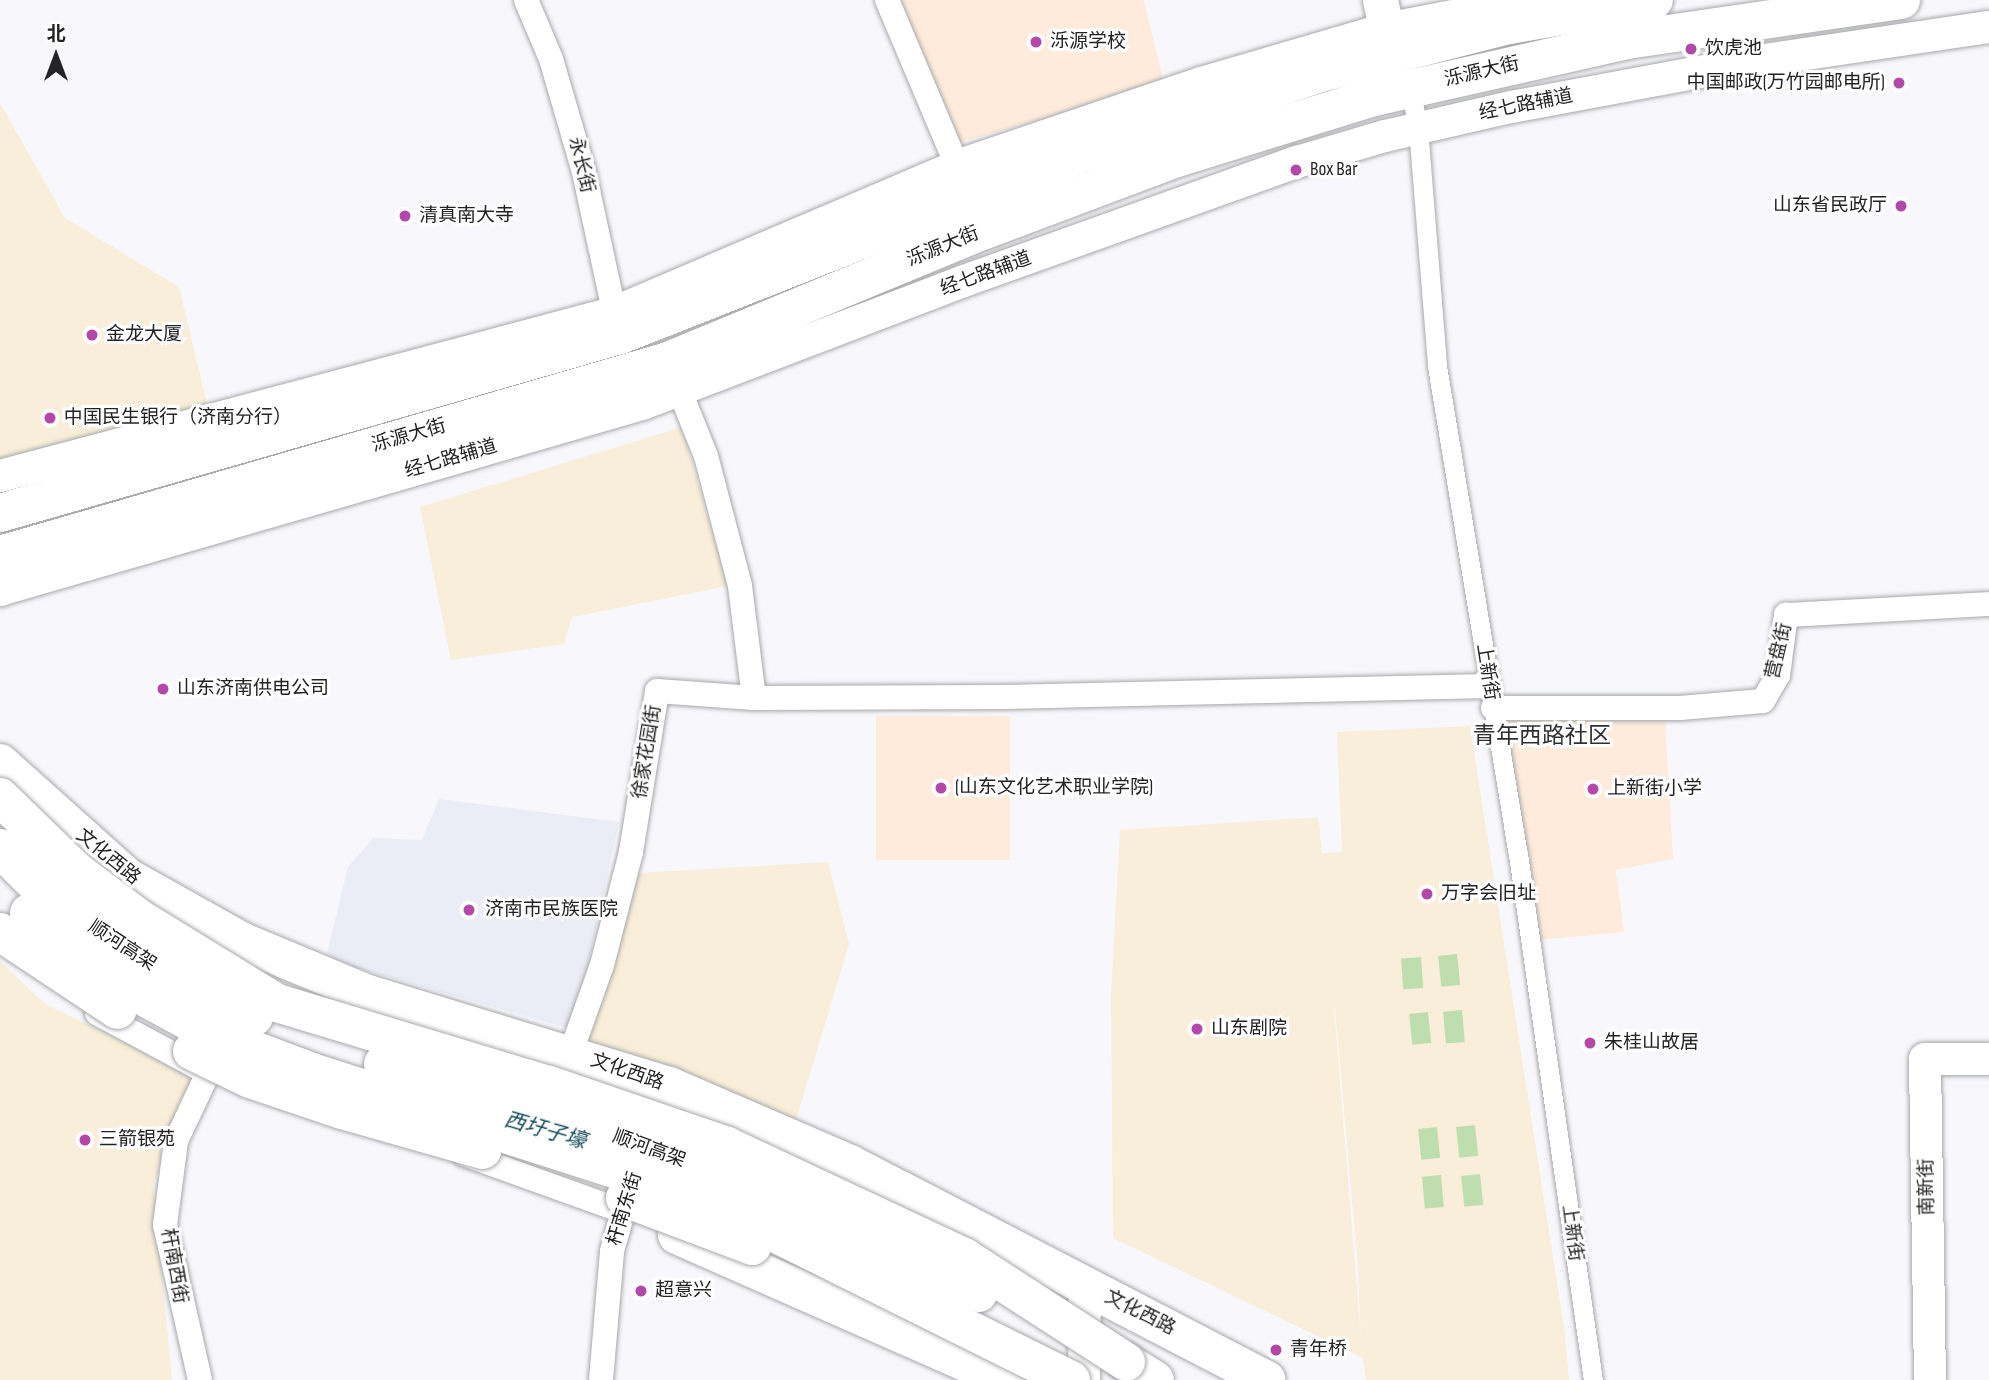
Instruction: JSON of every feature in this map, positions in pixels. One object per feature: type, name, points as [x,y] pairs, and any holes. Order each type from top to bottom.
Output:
[{"type":"main road","name":"泺源大街","points":[[0,513],[616,324],[1077,155],[1320,73],[1386,28],[1509,25],[1654,0]]},
{"type":"main road","name":"泺源大街","points":[[0,555],[673,375],[985,230],[1177,158],[1410,88],[1627,40],[1901,0]]},
{"type":"main road","points":[[0,589],[44,542]]},
{"type":"main road","name":"文化西路","points":[[0,763],[127,877],[241,941],[368,994],[571,1052],[669,1086],[850,1164],[1266,1380]]},
{"type":"main road","points":[[0,797],[76,871],[139,919],[208,965],[277,1003],[549,1084],[727,1146],[964,1257],[1141,1371]]},
{"type":"main road","name":"顺河高架","points":[[0,848],[50,898],[149,965],[228,1007],[325,1047],[545,1111],[705,1170],[1141,1371]]},
{"type":"main road","name":"顺河高架","points":[[0,884],[29,913],[126,987],[214,1035],[312,1072],[702,1197],[1072,1380]]},
{"type":"main road","points":[[0,932],[120,1012],[250,1079],[418,1135],[520,1159],[958,1323]]},
{"type":"main road","points":[[622,1211],[1004,1380]]},
{"type":"street","name":"永长街","points":[[526,0],[551,59],[584,172],[616,324]]},
{"type":"street","points":[[887,0],[957,166]]},
{"type":"street","points":[[0,476],[616,324],[957,166],[1201,83],[1386,28],[1535,0]]},
{"type":"street","name":"经七路辅道","points":[[0,589],[673,375],[1284,167],[1418,128],[1758,61],[1989,27]]},
{"type":"street","name":"上新街","points":[[1410,88],[1418,128],[1437,366],[1491,697],[1593,1380]]},
{"type":"street","points":[[673,375],[706,456],[740,586],[754,698]]},
{"type":"street","name":"营盘街","points":[[1491,697],[1680,708],[1763,701],[1778,675],[1786,615],[1989,604]]},
{"type":"street","name":"徐家花园街","points":[[571,1052],[602,965],[631,852],[657,691],[754,698],[1491,697]]},
{"type":"street","points":[[84,1006],[208,1073],[515,1170],[622,1211]]},
{"type":"street","name":"南新街","points":[[1930,1380],[1925,1059],[1989,1059]]},
{"type":"street","name":"杆南西街","points":[[200,1380],[165,1225],[176,1140],[208,1073]]},
{"type":"street","name":"杆南东街","points":[[601,1380],[612,1251],[622,1211],[669,1086]]},
{"type":"street","points":[[1084,1380],[1085,1285]]},
{"type":"shaded area","name":"泺源学校","points":[[901,0],[1144,0],[1164,84],[958,143]]},
{"type":"shaded area","name":"金龙大厦","points":[[0,103],[65,218],[179,287],[208,408],[0,463]]},
{"type":"shaded area","points":[[682,427],[728,586],[572,617],[564,644],[451,660],[420,507]]},
{"type":"shaded area","name":"(山东文化艺术职业学院)","points":[[876,716],[1010,716],[1010,860],[876,860]]},
{"type":"shaded area","name":"上新街小学","points":[[1665,716],[1673,859],[1616,870],[1624,932],[1539,940],[1505,718]]},
{"type":"shaded area","points":[[1470,726],[1564,1327],[1569,1380],[1366,1380],[1363,1358],[1113,1238],[1111,994],[1120,830],[1318,817],[1322,853],[1342,852],[1337,732]],"holes":[[[1334,1008],[1335,1008],[1358,1267],[1361,1338]]]},
{"type":"shaded area","name":"济南市民族医院","points":[[439,799],[619,822],[574,1030],[343,964],[327,953],[348,867],[373,838],[422,840]]},
{"type":"shaded area","points":[[828,862],[849,944],[796,1120],[581,1040],[638,873]]},
{"type":"shaded area","name":"三箭银苑","points":[[0,961],[45,1004],[200,1078],[153,1184],[172,1380],[0,1380]]},
{"type":"green space","points":[[1457,954],[1460,985],[1441,987],[1438,956]]},
{"type":"green space","points":[[1421,957],[1423,988],[1403,989],[1401,958]]},
{"type":"green space","points":[[1462,1010],[1465,1042],[1446,1044],[1443,1012]]},
{"type":"green space","points":[[1428,1012],[1431,1043],[1412,1045],[1409,1014]]},
{"type":"green space","points":[[1475,1125],[1478,1156],[1459,1158],[1456,1127]]},
{"type":"green space","points":[[1437,1127],[1440,1158],[1421,1160],[1418,1129]]},
{"type":"green space","points":[[1480,1174],[1483,1205],[1464,1207],[1461,1176]]},
{"type":"green space","points":[[1441,1175],[1444,1207],[1425,1209],[1422,1177]]},
{"type":"place","name":"泺源学校","points":[[1036,42]]},
{"type":"place","name":"饮虎池","points":[[1691,49]]},
{"type":"place","name":"中国邮政(万竹园邮电所)","points":[[1899,83]]},
{"type":"place","name":"Box Bar","points":[[1296,170]]},
{"type":"place","name":"山东省民政厅","points":[[1901,206]]},
{"type":"place","name":"清真南大寺","points":[[405,216]]},
{"type":"place","name":"金龙大厦","points":[[92,335]]},
{"type":"place","name":"中国民生银行（济南分行）","points":[[50,418]]},
{"type":"place","name":"山东济南供电公司","points":[[163,689]]},
{"type":"place","name":"(山东文化艺术职业学院)","points":[[941,788]]},
{"type":"place","name":"上新街小学","points":[[1593,789]]},
{"type":"place","name":"万字会旧址","points":[[1427,894]]},
{"type":"place","name":"济南市民族医院","points":[[469,910]]},
{"type":"place","name":"山东剧院","points":[[1197,1029]]},
{"type":"place","name":"朱桂山故居","points":[[1590,1043]]},
{"type":"place","name":"三箭银苑","points":[[85,1140]]},
{"type":"place","name":"超意兴","points":[[641,1291]]},
{"type":"place","name":"青年桥","points":[[1276,1350]]},
{"type":"district","name":"青年西路社区","points":[[1542,736]]},
{"type":"water label","name":"西圩子壕","points":[[545,1131]]}]
